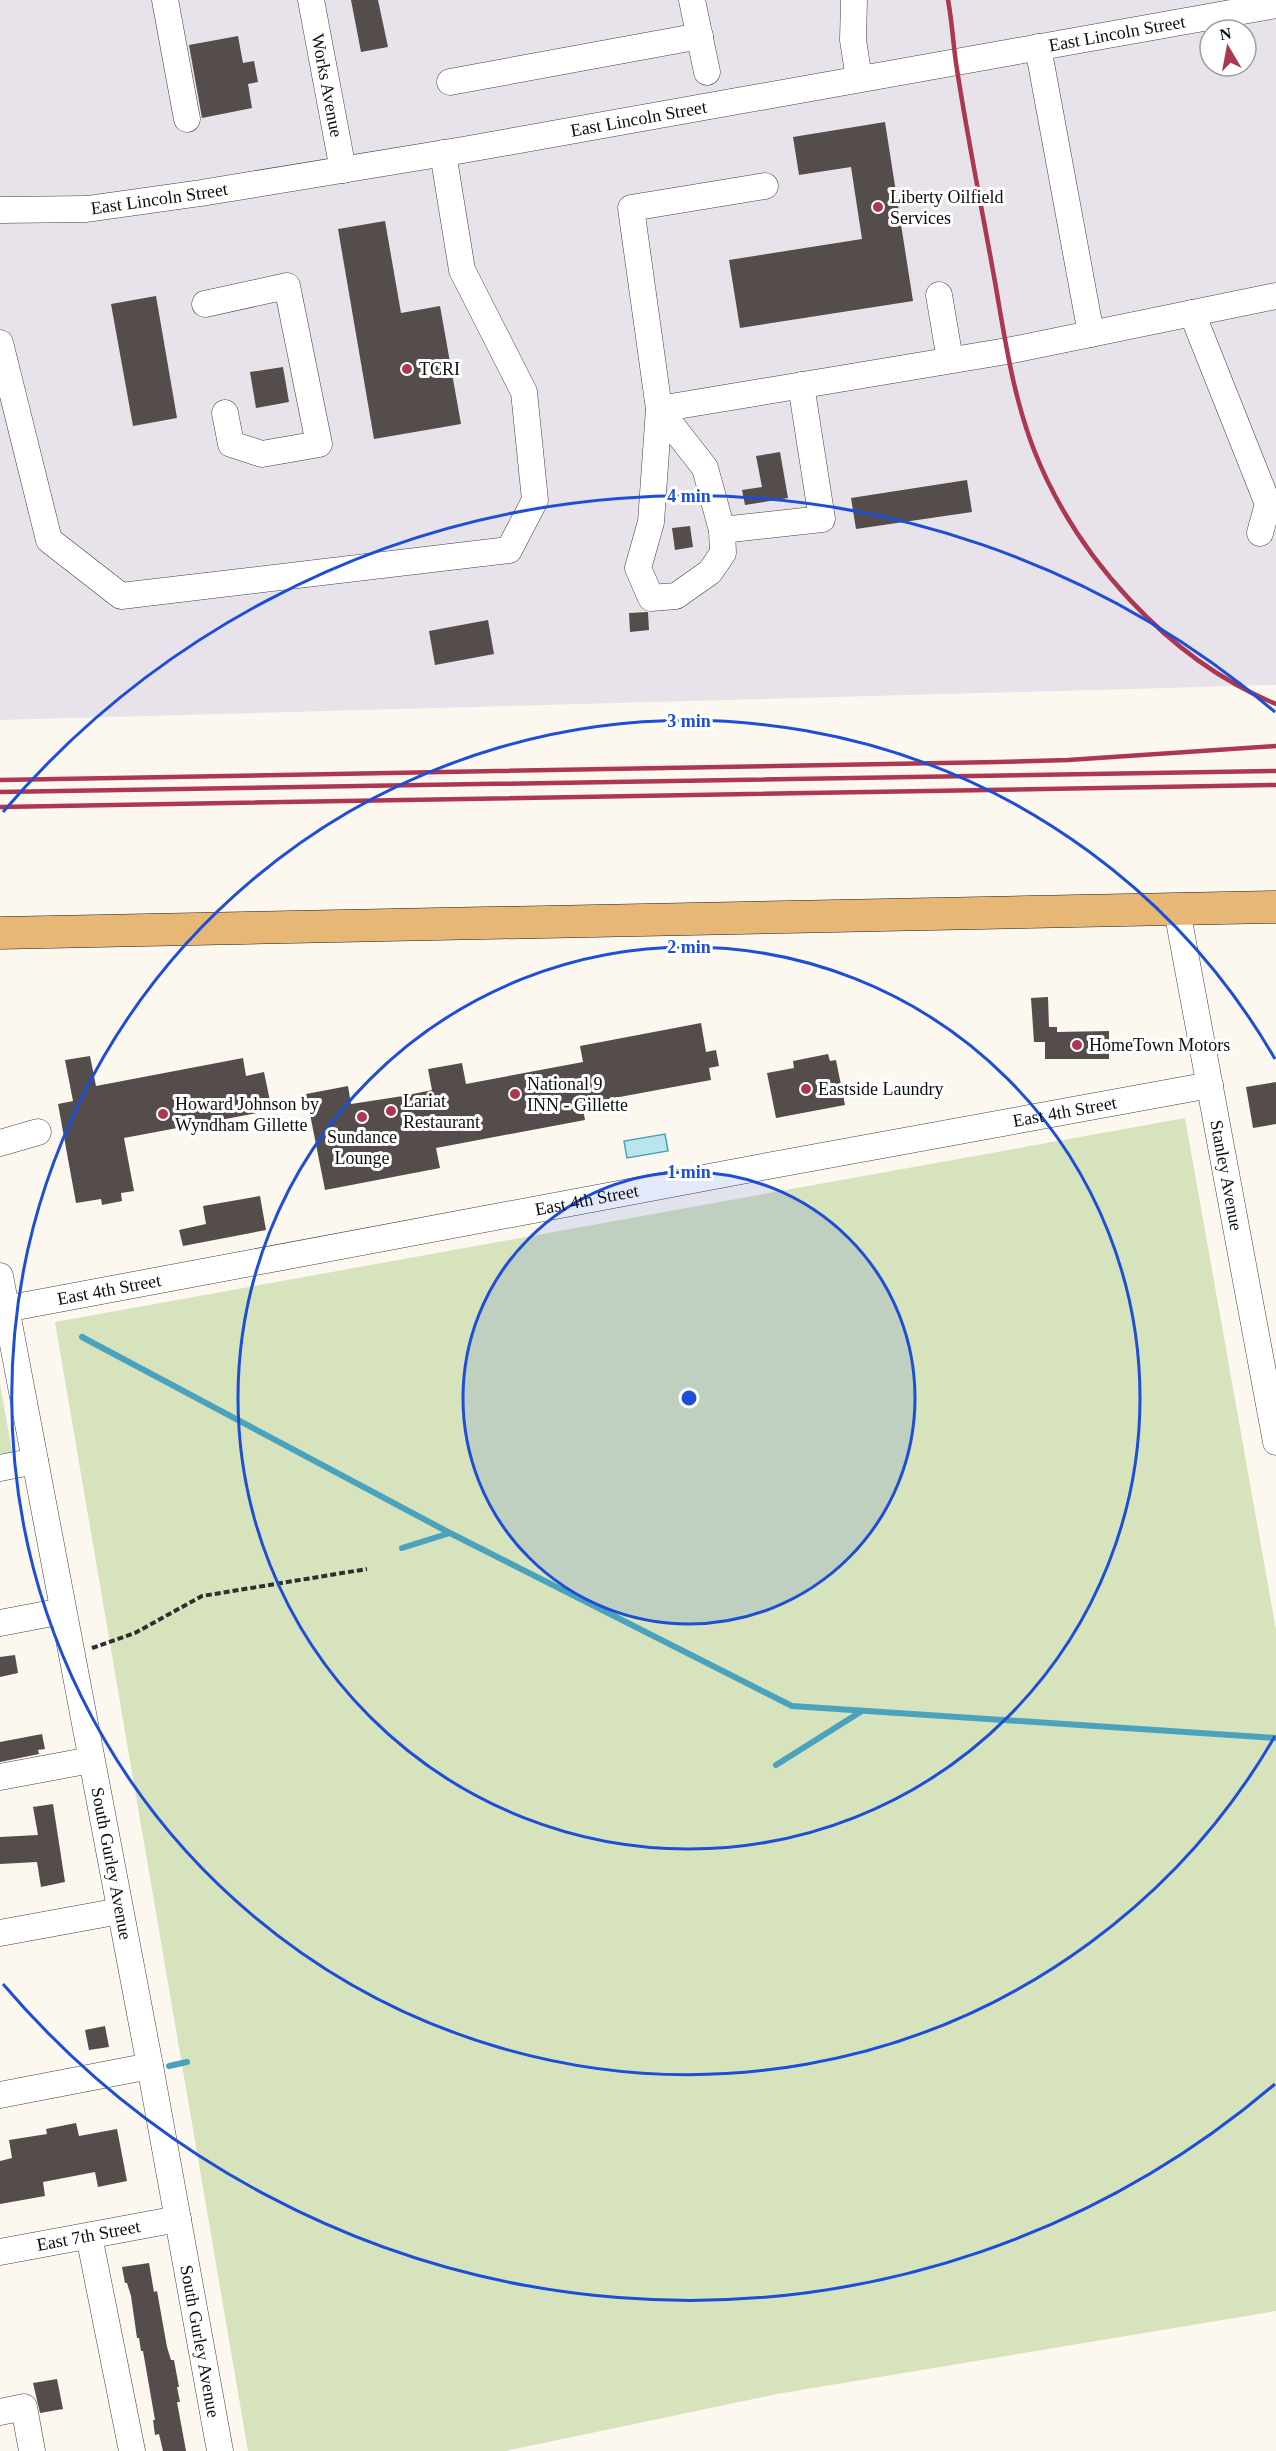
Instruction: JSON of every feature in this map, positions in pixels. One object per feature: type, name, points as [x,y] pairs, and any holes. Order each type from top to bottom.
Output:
[{"type":"main road","points":[[13,933],[1276,908]]},
{"type":"street","points":[[165,0],[187,119]]},
{"type":"street","name":"Works Avenue","points":[[311,0],[344,170]]},
{"type":"street","points":[[692,0],[706,72]]},
{"type":"street","points":[[854,0],[853,40],[859,79]]},
{"type":"street","name":"East Lincoln Street","points":[[0,210],[87,209],[344,170],[1276,5]]},
{"type":"street","points":[[450,82],[700,36]]},
{"type":"street","points":[[1038,47],[1091,334]]},
{"type":"street","points":[[0,343],[49,540],[122,596],[509,550],[535,500],[524,392],[462,270],[442,153]]},
{"type":"street","points":[[659,409],[705,468],[722,530],[723,553],[710,572],[675,596],[651,598],[638,568],[651,522],[659,409],[631,208],[765,186]]},
{"type":"street","points":[[205,304],[287,286],[319,444],[262,454],[231,444],[225,413]]},
{"type":"street","points":[[939,295],[950,360]]},
{"type":"street","points":[[659,409],[950,360],[1276,296]]},
{"type":"street","points":[[1192,314],[1268,504],[1260,533]]},
{"type":"street","points":[[722,530],[822,519],[801,385]]},
{"type":"street","name":"Stanley Avenue","points":[[1177,910],[1209,1085],[1271,1385],[1276,1442]]},
{"type":"street","name":"East 4th Street","points":[[3,1310],[757,1167],[1209,1085]]},
{"type":"street","points":[[0,1143],[38,1132]]},
{"type":"street","name":"South Gurley Avenue","points":[[0,1276],[3,1310],[35,1461],[150,2066],[220,2451]]},
{"type":"street","points":[[0,1468],[35,1461]]},
{"type":"street","points":[[0,1623],[63,1611]]},
{"type":"street","points":[[0,1777],[91,1760]]},
{"type":"street","points":[[0,1933],[120,1911]]},
{"type":"street","points":[[0,2095],[150,2066]]},
{"type":"street","name":"East 7th Street","points":[[0,2252],[178,2219]]},
{"type":"street","points":[[89,2236],[132,2451]]},
{"type":"street","points":[[0,2412],[24,2407],[32,2451]]},
{"type":"path","points":[[71,1653],[135,1634],[202,1596],[367,1569]]},
{"type":"shaded area","points":[[0,0],[1276,0],[1276,685],[0,720]]},
{"type":"green space","points":[[1185,1118],[1276,1630],[1276,2311],[777,2394],[506,2451],[248,2451],[55,1322]]},
{"type":"green space","points":[[0,1384],[13,1456],[0,1458]]},
{"type":"water","points":[[665,1134],[668,1151],[627,1158],[624,1141]]},
{"type":"building","points":[[351,0],[378,0],[388,47],[361,52]]},
{"type":"building","points":[[238,36],[243,63],[254,61],[258,82],[248,84],[252,108],[202,118],[189,45]]},
{"type":"building","name":"Liberty Oilfield Services","points":[[885,122],[913,301],[740,328],[729,260],[862,239],[851,167],[799,175],[793,137]]},
{"type":"building","name":"TCRI","points":[[385,221],[401,313],[440,306],[461,424],[374,439],[338,229]]},
{"type":"building","points":[[156,296],[177,418],[133,426],[111,304]]},
{"type":"building","points":[[283,367],[289,402],[256,408],[250,372]]},
{"type":"building","points":[[780,452],[788,498],[745,505],[742,490],[762,487],[756,456]]},
{"type":"building","points":[[967,480],[972,512],[856,529],[851,498]]},
{"type":"building","points":[[690,526],[693,547],[675,550],[672,528]]},
{"type":"building","points":[[648,612],[649,630],[630,632],[629,613]]},
{"type":"building","points":[[488,620],[494,654],[435,665],[429,631]]},
{"type":"building","name":"HomeTown Motors","points":[[1048,997],[1049,1027],[1057,1027],[1057,1032],[1109,1031],[1109,1059],[1045,1059],[1045,1042],[1034,1042],[1031,998]]},
{"type":"building","points":[[701,1023],[706,1052],[716,1050],[719,1066],[709,1068],[711,1080],[582,1104],[585,1120],[436,1148],[440,1168],[325,1190],[306,1094],[348,1086],[351,1104],[403,1096],[432,1090],[428,1069],[462,1063],[466,1084],[583,1062],[580,1046]]},
{"type":"building","name":"Eastside Laundry","points":[[828,1054],[830,1061],[836,1060],[845,1105],[776,1118],[767,1073],[794,1068],[793,1061]]},
{"type":"building","points":[[90,1056],[96,1086],[243,1058],[246,1076],[264,1072],[270,1101],[260,1103],[262,1112],[124,1138],[134,1191],[121,1193],[122,1201],[102,1205],[101,1199],[76,1203],[58,1104],[73,1101],[65,1060]]},
{"type":"building","points":[[1276,1082],[1276,1124],[1253,1128],[1246,1087]]},
{"type":"building","points":[[260,1196],[266,1230],[183,1246],[179,1230],[206,1224],[203,1206]]},
{"type":"building","points":[[15,1655],[18,1673],[0,1677],[0,1657]]},
{"type":"building","points":[[42,1734],[45,1749],[38,1750],[39,1754],[0,1762],[0,1742]]},
{"type":"building","points":[[53,1804],[65,1882],[41,1887],[37,1862],[0,1864],[0,1837],[38,1835],[33,1807]]},
{"type":"building","points":[[105,2026],[109,2047],[89,2050],[85,2030]]},
{"type":"building","points":[[76,2123],[79,2136],[117,2129],[127,2181],[98,2187],[95,2172],[43,2182],[45,2196],[0,2204],[0,2161],[12,2158],[9,2140],[47,2134],[46,2129]]},
{"type":"building","points":[[149,2263],[154,2292],[157,2291],[167,2347],[171,2360],[174,2360],[179,2387],[177,2387],[180,2402],[177,2402],[186,2451],[163,2451],[159,2434],[155,2435],[153,2420],[155,2420],[143,2351],[141,2351],[139,2338],[137,2338],[131,2296],[127,2283],[125,2283],[122,2267]]},
{"type":"building","points":[[57,2379],[63,2409],[40,2413],[33,2383]]},
{"type":"waterway","points":[[82,1337],[450,1533],[792,1706],[1276,1738]]},
{"type":"waterway","points":[[402,1548],[450,1533]]},
{"type":"waterway","points":[[776,1765],[862,1711]]},
{"type":"waterway","points":[[169,2066],[187,2062]]},
{"type":"railway","points":[[948,0],[965,118],[1010,367],[1027,430],[1052,490],[1074,529],[1101,566],[1163,633],[1199,661],[1237,685],[1276,704]]},
{"type":"railway","points":[[0,780],[998,762],[1068,760],[1276,746]]},
{"type":"railway","points":[[0,792],[1276,771]]},
{"type":"railway","points":[[0,807],[1276,785]]},
{"type":"place","name":"Liberty Oilfield Services","points":[[878,207]]},
{"type":"place","name":"TCRI","points":[[407,369]]},
{"type":"place","name":"HomeTown Motors","points":[[1077,1045]]},
{"type":"place","name":"Eastside Laundry","points":[[806,1089]]},
{"type":"place","name":"National 9 INN - Gillette","points":[[515,1094]]},
{"type":"place","name":"Lariat Restaurant","points":[[391,1111]]},
{"type":"place","name":"Howard Johnson by Wyndham Gillette","points":[[163,1114]]},
{"type":"place","name":"Sundance Lounge","points":[[362,1117]]}]
